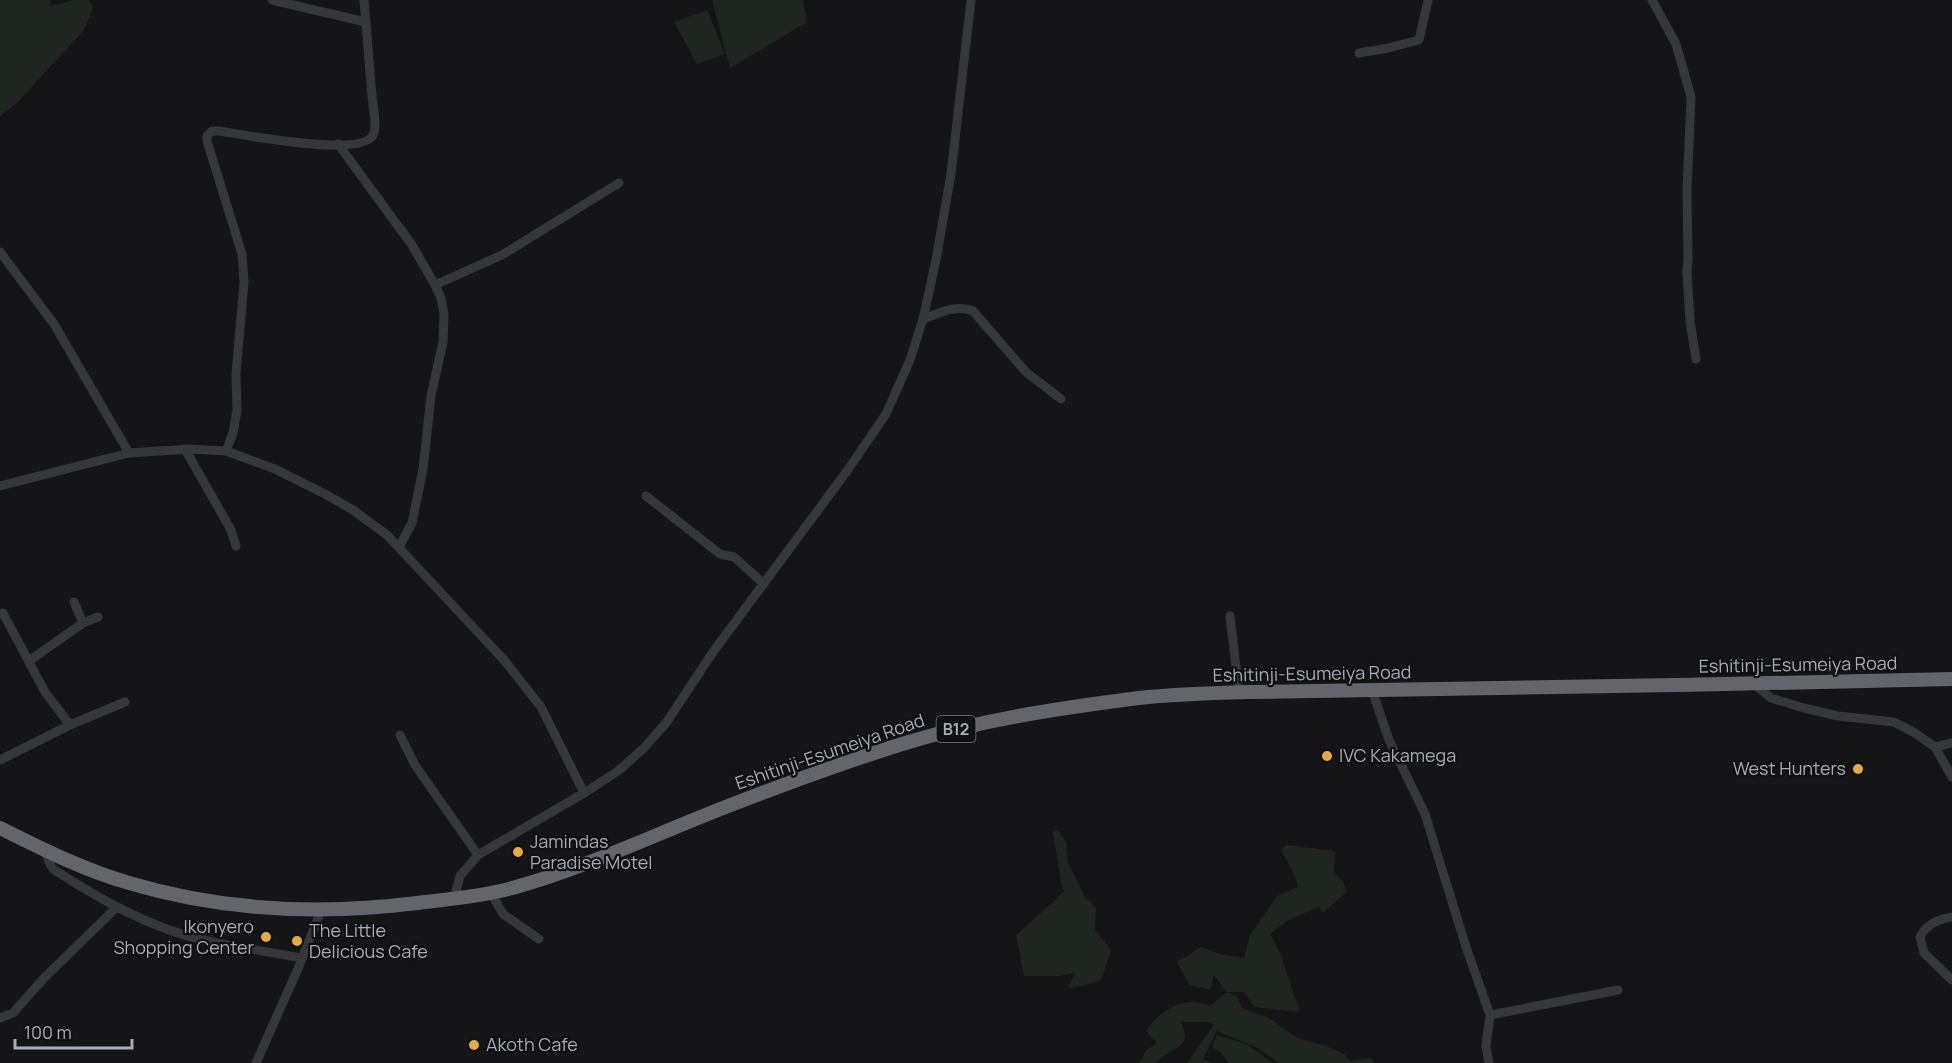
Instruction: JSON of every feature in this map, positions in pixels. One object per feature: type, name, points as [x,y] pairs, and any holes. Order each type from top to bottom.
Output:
[{"type":"highway","name":"Eshitinji-Esumeiya Road","points":[[0,828],[46,851],[128,883],[187,897],[249,907],[321,911],[390,906],[454,899],[518,886],[646,840],[722,808],[853,760],[949,731],[1025,716],[1136,699],[1239,693],[1952,679]]},
{"type":"street","points":[[272,0],[366,21]]},
{"type":"street","points":[[225,451],[233,433],[237,410],[236,374],[244,282],[242,254],[207,136],[212,131],[219,131],[310,146],[362,144],[370,139],[374,133],[364,0]]},
{"type":"street","points":[[454,899],[460,876],[478,855],[584,794],[618,771],[643,749],[666,723],[713,652],[847,471],[886,414],[910,360],[923,319],[936,260],[951,174],[971,0]]},
{"type":"street","points":[[1359,53],[1419,40],[1428,0]]},
{"type":"street","points":[[1652,0],[1676,44],[1691,97],[1687,190],[1687,272],[1690,321],[1696,360]]},
{"type":"street","points":[[338,144],[412,245],[435,285],[441,298],[444,314],[443,342],[431,396],[423,469],[412,523],[399,547]]},
{"type":"street","points":[[435,285],[502,255],[619,183]]},
{"type":"street","points":[[0,252],[54,324],[129,453]]},
{"type":"street","points":[[923,319],[952,308],[964,307],[973,311],[1026,372],[1061,399]]},
{"type":"street","points":[[185,449],[231,530],[236,546]]},
{"type":"street","points":[[0,486],[129,453],[185,449],[225,451],[275,469],[325,494],[353,510],[399,547],[504,660],[541,707],[584,794]]},
{"type":"street","points":[[646,496],[720,554],[734,557],[764,584]]},
{"type":"street","points":[[74,602],[83,623]]},
{"type":"street","points":[[3,613],[45,692],[70,725]]},
{"type":"street","points":[[1230,616],[1239,693]]},
{"type":"street","points":[[28,661],[83,623],[98,617]]},
{"type":"street","points":[[1754,684],[1771,698],[1804,708],[1838,716],[1894,722],[1935,747],[1952,777]]},
{"type":"street","points":[[1372,690],[1389,740],[1425,814],[1469,958],[1490,1015],[1486,1046],[1489,1063]]},
{"type":"street","points":[[0,760],[70,725],[125,702]]},
{"type":"street","points":[[400,735],[415,765],[478,855]]},
{"type":"street","points":[[1935,747],[1952,743]]},
{"type":"street","points":[[46,851],[53,869],[117,907],[162,927],[202,939],[302,958]]},
{"type":"street","points":[[491,893],[503,914],[539,939]]},
{"type":"street","points":[[0,1018],[13,1013],[117,907]]},
{"type":"street","points":[[256,1063],[321,911]]},
{"type":"street","points":[[1952,916],[1942,918],[1924,930],[1920,937],[1924,953],[1952,980]]},
{"type":"street","points":[[1490,1015],[1618,990]]},
{"type":"shaded area","points":[[0,0],[50,0],[50,6],[74,0],[89,0],[93,8],[84,30],[17,103],[0,116]]},
{"type":"shaded area","points":[[712,0],[803,0],[807,22],[730,68]]},
{"type":"shaded area","points":[[707,10],[725,54],[697,64],[674,22]]},
{"type":"shaded area","points":[[1058,830],[1066,842],[1068,862],[1085,897],[1096,908],[1095,930],[1111,950],[1101,980],[1068,988],[1075,973],[1060,976],[1024,976],[1016,935],[1065,891],[1062,888],[1053,832]]},
{"type":"shaded area","points":[[1287,845],[1335,851],[1334,872],[1343,881],[1347,892],[1323,913],[1319,907],[1287,921],[1270,934],[1280,953],[1300,1012],[1254,1007],[1244,992],[1228,992],[1238,998],[1242,1008],[1267,1017],[1297,1038],[1326,1046],[1344,1054],[1351,1061],[1370,1058],[1374,1063],[1279,1063],[1256,1047],[1217,1031],[1203,1059],[1213,1063],[1187,1063],[1214,1024],[1180,1021],[1185,1037],[1183,1042],[1156,1063],[1139,1063],[1146,1051],[1157,1043],[1146,1031],[1160,1015],[1184,1003],[1196,1002],[1210,1006],[1227,992],[1214,975],[1210,989],[1190,986],[1177,962],[1201,947],[1220,954],[1244,958],[1250,935],[1278,895],[1298,887],[1281,850]]},
{"type":"shaded area","points":[[1217,1035],[1246,1044],[1273,1063],[1229,1063],[1219,1051],[1212,1047]]},
{"type":"place","name":"IVC Kakamega","points":[[1327,756]]},
{"type":"place","name":"West Hunters","points":[[1858,769]]},
{"type":"place","name":"Jamindas Paradise Motel","points":[[518,852]]},
{"type":"place","name":"Ikonyero Shopping Center","points":[[266,937]]},
{"type":"place","name":"The Little Delicious Cafe","points":[[297,941]]},
{"type":"place","name":"Akoth Cafe","points":[[474,1045]]}]
